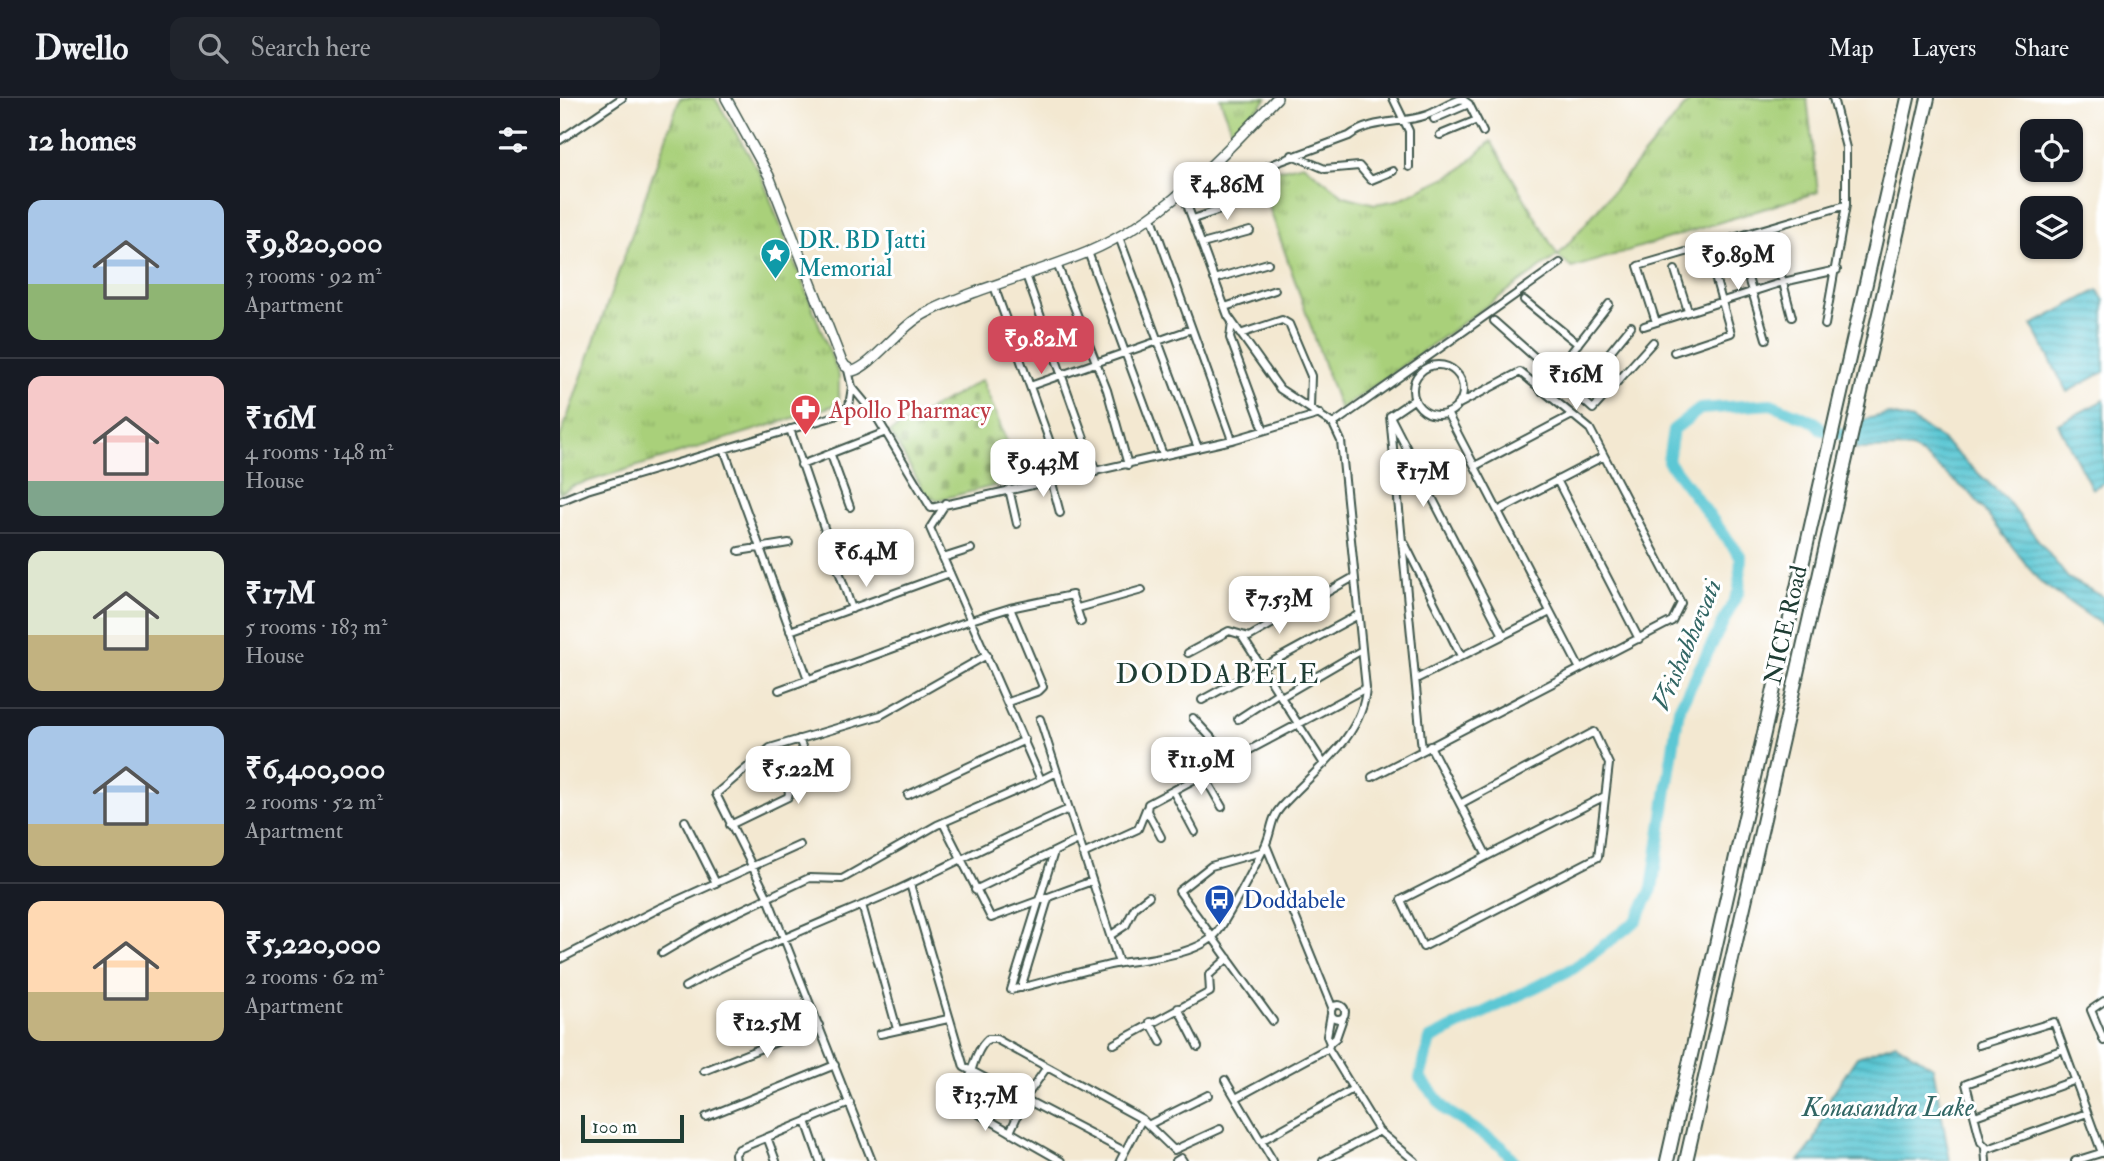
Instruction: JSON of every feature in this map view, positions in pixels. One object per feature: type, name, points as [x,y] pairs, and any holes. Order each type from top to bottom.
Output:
[{"type":"highway","name":"NICE Road","points":[[1667,1161],[1908,98]]},
{"type":"highway","name":"NICE Road","points":[[1686,1161],[1928,98]]},
{"type":"street","points":[[560,140],[622,98]]},
{"type":"street","points":[[560,501],[835,416],[849,406],[852,387],[848,370],[841,360],[769,176],[726,98]]},
{"type":"street","points":[[848,370],[864,367],[897,332],[919,317],[1088,252],[1152,218],[1277,98]]},
{"type":"street","points":[[1393,98],[1405,119],[1411,141],[1409,167]]},
{"type":"street","points":[[1825,326],[1837,270],[1846,205],[1846,148],[1833,98]]},
{"type":"street","points":[[1185,189],[1230,180],[1349,136],[1362,126],[1385,125],[1426,116],[1456,99],[1465,99],[1483,132]]},
{"type":"street","points":[[1434,119],[1469,104]]},
{"type":"street","points":[[1440,135],[1477,120]]},
{"type":"street","points":[[1292,155],[1325,169],[1359,166],[1371,180],[1393,171]]},
{"type":"street","points":[[1055,852],[1011,990],[1119,963],[1172,955],[1214,937],[1266,845],[1274,815],[1324,764],[1365,707],[1366,688],[1340,441],[1334,424],[1280,389],[1232,322],[1214,279],[1185,189]]},
{"type":"street","points":[[1193,219],[1253,199]]},
{"type":"street","points":[[1656,322],[1638,266],[1846,205]]},
{"type":"street","points":[[1152,218],[1232,440]]},
{"type":"street","points":[[1202,244],[1250,232]]},
{"type":"street","points":[[1119,237],[1198,448]]},
{"type":"street","points":[[1736,237],[1766,339]]},
{"type":"street","points":[[1771,237],[1793,317]]},
{"type":"street","points":[[1088,252],[1163,455]]},
{"type":"street","points":[[1334,424],[1560,262]]},
{"type":"street","points":[[1214,279],[1268,263]]},
{"type":"street","points":[[1674,352],[1731,333],[1711,263]]},
{"type":"street","points":[[1057,264],[1096,362],[1128,465]]},
{"type":"street","points":[[1675,270],[1688,312]]},
{"type":"street","points":[[1644,326],[1783,282],[1837,270]]},
{"type":"street","points":[[1026,275],[1096,471]]},
{"type":"street","points":[[994,286],[1062,476]]},
{"type":"street","points":[[1225,307],[1275,290]]},
{"type":"street","points":[[1524,300],[1577,344]]},
{"type":"street","points":[[1541,391],[1609,304]]},
{"type":"street","points":[[1240,334],[1282,320],[1289,324],[1311,376],[1310,408]]},
{"type":"street","points":[[1494,321],[1593,409],[1653,342]]},
{"type":"street","points":[[1232,322],[1229,334],[1264,430]]},
{"type":"street","points":[[1576,394],[1631,326]]},
{"type":"street","points":[[1030,386],[1192,329]]},
{"type":"street","points":[[1438,350],[1443,366]]},
{"type":"street","points":[[1372,777],[1672,621],[1681,603],[1590,429],[1520,372],[1447,413],[1430,413],[1415,399],[1415,383],[1425,369],[1443,366],[1454,372],[1461,380],[1463,390],[1457,405]]},
{"type":"street","points":[[1405,373],[1415,383]]},
{"type":"street","points":[[852,387],[886,432],[931,508],[1062,476],[1128,465],[1232,440],[1320,414]]},
{"type":"street","points":[[1390,416],[1415,399]]},
{"type":"street","points":[[1447,413],[1580,669]]},
{"type":"street","points":[[1475,466],[1572,415]]},
{"type":"street","points":[[1390,416],[1422,750]]},
{"type":"street","points":[[1390,416],[1503,635]]},
{"type":"street","points":[[790,429],[852,609]]},
{"type":"street","points":[[801,465],[886,432]]},
{"type":"street","points":[[724,449],[808,679]]},
{"type":"street","points":[[831,455],[850,507]]},
{"type":"street","points":[[1498,511],[1604,456]]},
{"type":"street","points":[[1051,479],[1060,513]]},
{"type":"street","points":[[1557,480],[1639,639]]},
{"type":"street","points":[[1009,489],[1017,524]]},
{"type":"street","points":[[946,503],[930,528],[1041,780]]},
{"type":"street","points":[[1402,539],[1461,656]]},
{"type":"street","points":[[739,551],[789,543]]},
{"type":"street","points":[[943,558],[971,549]]},
{"type":"street","points":[[790,631],[950,573]]},
{"type":"street","points":[[1243,638],[1354,577]]},
{"type":"street","points":[[1078,608],[1142,590]]},
{"type":"street","points":[[779,690],[1010,608],[1072,595],[1081,622]]},
{"type":"street","points":[[1008,702],[1039,691],[1043,687],[1010,608]]},
{"type":"street","points":[[1416,679],[1550,612]]},
{"type":"street","points":[[1202,700],[1358,615]]},
{"type":"street","points":[[1188,653],[1229,631],[1243,638],[1324,764]]},
{"type":"street","points":[[1238,719],[1362,650]]},
{"type":"street","points":[[872,1161],[768,898],[716,794],[769,748],[881,715],[987,655]]},
{"type":"street","points":[[1083,854],[1138,830],[1146,807],[1173,791],[1366,688]]},
{"type":"street","points":[[1193,718],[1231,759]]},
{"type":"street","points":[[1040,719],[1119,963]]},
{"type":"street","points":[[1460,804],[1594,733],[1609,765],[1598,857],[1423,947],[1401,900],[1605,796]]},
{"type":"street","points":[[799,739],[816,782]]},
{"type":"street","points":[[908,795],[1025,740]]},
{"type":"street","points":[[1430,746],[1487,856]]},
{"type":"street","points":[[730,825],[788,797],[788,787],[769,748]]},
{"type":"street","points":[[662,953],[706,927],[809,878],[842,879],[943,822],[1057,772]]},
{"type":"street","points":[[1203,774],[1222,807]]},
{"type":"street","points":[[1173,791],[1195,832]]},
{"type":"street","points":[[1146,807],[1161,836]]},
{"type":"street","points":[[685,987],[783,938],[910,884],[961,857],[1069,809]]},
{"type":"street","points":[[685,821],[716,883]]},
{"type":"street","points":[[943,822],[991,918],[1091,881]]},
{"type":"street","points":[[975,890],[1078,840]]},
{"type":"street","points":[[560,959],[800,845]]},
{"type":"street","points":[[1266,845],[1336,1020],[1343,1018]]},
{"type":"street","points":[[1261,852],[1211,866],[1180,889],[1181,895],[1273,1021]]},
{"type":"street","points":[[910,884],[961,1062],[973,1071],[1124,1151]]},
{"type":"street","points":[[1111,935],[1126,925],[1135,907],[1149,896]]},
{"type":"street","points":[[1021,988],[1048,899]]},
{"type":"street","points":[[862,905],[897,1029]]},
{"type":"street","points":[[1114,1044],[1150,1022],[1210,992],[1209,975],[1228,958]]},
{"type":"street","points":[[2104,1002],[2091,1010],[2104,1041]]},
{"type":"street","points":[[1236,1098],[1329,1045],[1336,1038],[1343,1018],[1343,1007],[1332,1011]]},
{"type":"street","points":[[1178,1008],[1198,1047]]},
{"type":"street","points":[[1332,1011],[1327,1036],[1329,1045],[1353,1089],[1379,1131],[1415,1161]]},
{"type":"street","points":[[880,1034],[948,1020]]},
{"type":"street","points":[[1979,1045],[2052,1021],[2056,1024],[2103,1152],[2075,1161]]},
{"type":"street","points":[[1150,1022],[1161,1042]]},
{"type":"street","points":[[704,1071],[819,1025]]},
{"type":"street","points":[[1061,1161],[970,1109],[967,1096],[973,1071],[984,1042],[990,1038],[1142,1119],[1177,1151],[1220,1129]]},
{"type":"street","points":[[1986,1161],[1985,1148],[1966,1084],[2064,1049]]},
{"type":"street","points":[[706,1117],[835,1065]]},
{"type":"street","points":[[1010,1132],[1026,1097],[1047,1067]]},
{"type":"street","points":[[1226,1080],[1273,1161]]},
{"type":"street","points":[[1975,1116],[2076,1080]]},
{"type":"street","points":[[1261,1141],[1353,1089]]},
{"type":"street","points":[[1150,1124],[1208,1095]]},
{"type":"street","points":[[736,1161],[735,1154],[739,1149],[850,1102]]},
{"type":"street","points":[[1985,1148],[2087,1113]]},
{"type":"street","points":[[1120,1161],[1142,1119]]},
{"type":"street","points":[[806,1121],[820,1161]]},
{"type":"street","points":[[1323,1161],[1379,1131]]},
{"type":"street","points":[[767,1138],[776,1161]]},
{"type":"street","points":[[1401,1161],[1408,1156]]},
{"type":"street","points":[[1176,1161],[1181,1158],[1183,1161]]},
{"type":"green space","points":[[680,98],[715,98],[760,173],[839,376],[839,404],[573,486],[560,493],[560,438]]},
{"type":"green space","points":[[1220,98],[1267,98],[1234,136]]},
{"type":"green space","points":[[1692,98],[1807,98],[1818,192],[1572,268],[1557,256],[1340,410],[1258,175],[1303,164],[1344,196],[1375,204],[1398,200],[1459,171],[1491,141],[1558,256]]},
{"type":"green space","points":[[982,380],[1022,479],[937,500],[928,498],[890,432]]},
{"type":"water","points":[[2098,290],[2104,301],[2104,372],[2067,392],[2032,325]]},
{"type":"water","points":[[2104,400],[2104,483],[2092,489],[2058,424]]},
{"type":"water","points":[[1887,414],[1912,420],[1940,438],[2006,499],[2068,578],[2104,597],[2104,626],[2040,582],[1972,495],[1921,454],[1911,448],[1856,449],[1862,420]]},
{"type":"water","name":"Konasandra Lake","points":[[1896,1043],[1933,1067],[1950,1161],[1799,1161],[1814,1142],[1831,1096],[1857,1057]]},
{"type":"waterway","name":"Vrishabhavati","points":[[1514,1161],[1501,1146],[1447,1111],[1420,1078],[1430,1039],[1574,968],[1636,921],[1652,889],[1679,709],[1739,591],[1741,557],[1668,461],[1673,430],[1700,409],[1771,404],[1815,422],[1822,430],[1859,438]]},
{"type":"place","name":"DR. BD Jatti Memorial","points":[[775,281]]},
{"type":"place","name":"Apollo Pharmacy","points":[[806,437]]},
{"type":"place","name":"Doddabele","points":[[1220,927]]},
{"type":"district","name":"DODDABELE","points":[[1218,674]]}]
